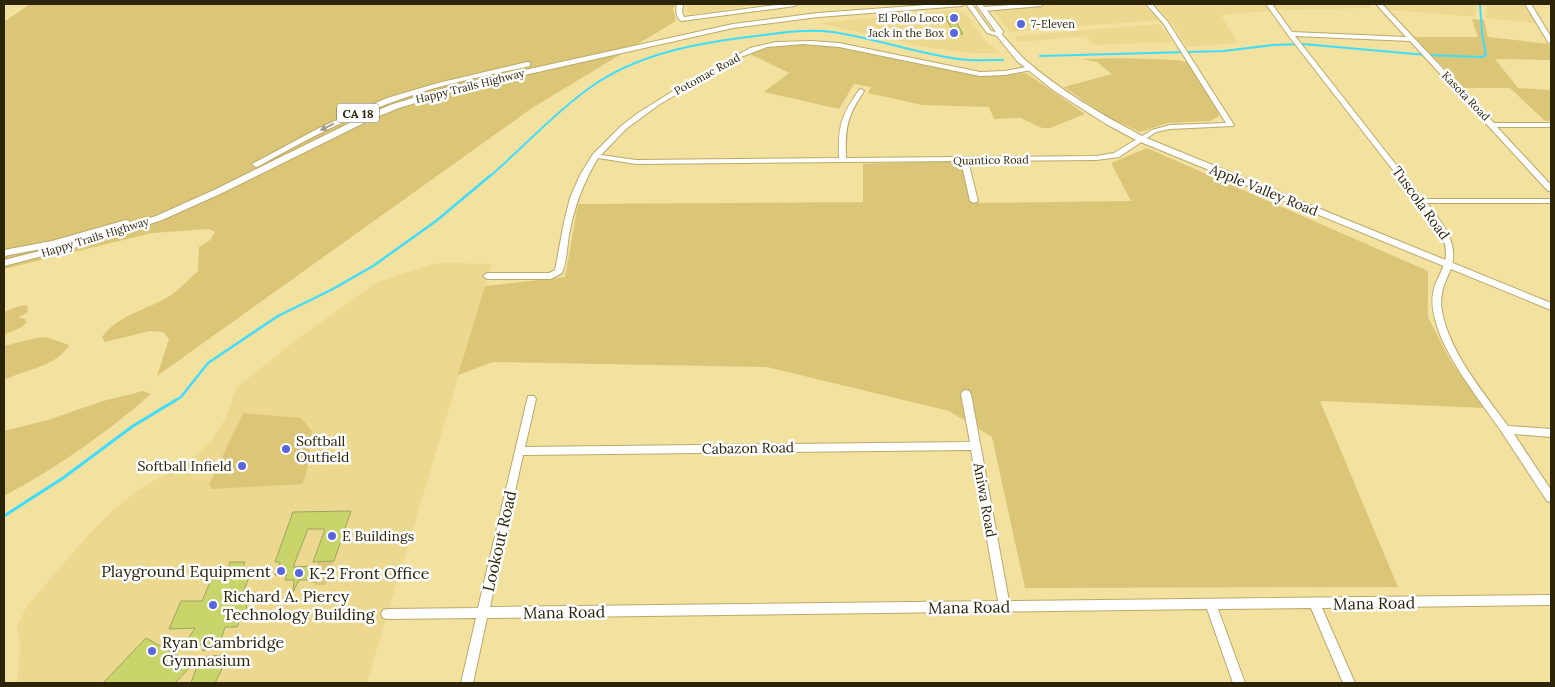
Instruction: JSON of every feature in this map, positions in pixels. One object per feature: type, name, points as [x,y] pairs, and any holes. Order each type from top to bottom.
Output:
[{"type":"main road","name":"Happy Trails Highway","points":[[4,253],[91,234],[154,213],[213,187],[333,124],[391,100],[435,86],[729,20],[815,9],[885,4]]},
{"type":"main road","name":"Happy Trails Highway","points":[[4,262],[93,240],[159,218],[217,192],[369,117],[396,106],[456,88],[732,26],[825,14],[962,4]]},
{"type":"main road","name":"Apple Valley Road","points":[[969,4],[989,32],[999,35],[1031,68],[1080,104],[1141,139],[1551,307]]},
{"type":"main road","name":"Apple Valley Road","points":[[981,7],[1000,31],[999,35]]},
{"type":"street","points":[[680,4],[679,12],[682,19],[795,4]]},
{"type":"street","points":[[981,7],[1040,4]]},
{"type":"street","name":"Quantico Road","points":[[596,156],[636,162],[1096,158],[1116,155],[1154,131],[1170,127],[1231,125],[1165,21],[1149,4]]},
{"type":"street","name":"Tuscola Road","points":[[1269,4],[1290,34],[1422,201],[1450,241],[1452,254],[1438,290],[1436,309],[1443,330],[1459,361],[1551,498]]},
{"type":"street","name":"Kasota Road","points":[[1379,4],[1494,125],[1551,189]]},
{"type":"street","points":[[1528,4],[1551,42]]},
{"type":"street","points":[[1290,34],[1411,39]]},
{"type":"street","name":"Potomac Road","points":[[488,276],[556,274],[559,271],[573,201],[583,176],[606,143],[640,115],[751,50],[766,45],[802,42],[839,45],[980,74],[1005,73],[1031,68]]},
{"type":"street","points":[[843,161],[841,128],[847,112],[861,91]]},
{"type":"street","points":[[1494,125],[1551,125]]},
{"type":"street","points":[[964,160],[974,201]]},
{"type":"street","points":[[1422,201],[1551,201]]},
{"type":"street","name":"Aniwa Road","points":[[966,394],[1005,607]]},
{"type":"street","name":"Lookout Road","points":[[467,683],[531,399]]},
{"type":"street","points":[[1505,430],[1551,433]]},
{"type":"street","name":"Cabazon Road","points":[[519,450],[976,446]]},
{"type":"street","name":"Mana Road","points":[[387,614],[1551,600]]},
{"type":"street","points":[[1315,604],[1350,683]]},
{"type":"street","points":[[1211,605],[1238,683]]},
{"type":"shaded area","points":[[24,4],[676,4],[673,9],[676,21],[532,108],[157,376],[169,339],[163,332],[150,331],[105,342],[102,337],[116,323],[163,300],[175,292],[198,271],[199,247],[210,240],[215,232],[209,229],[152,233],[4,269],[4,22],[29,5]]},
{"type":"shaded area","points":[[687,4],[761,4],[693,14],[687,12]]},
{"type":"shaded area","points":[[1069,4],[1143,4],[1158,20],[1010,32],[994,12],[997,9]]},
{"type":"shaded area","points":[[1155,4],[1264,4],[1270,11],[1221,15],[1238,43],[1187,47],[1171,22]]},
{"type":"shaded area","points":[[1273,4],[1371,5],[1370,8],[1277,10]]},
{"type":"shaded area","points":[[1384,4],[1476,4],[1475,17],[1390,10]]},
{"type":"shaded area","points":[[1486,4],[1523,4],[1536,23],[1486,18]]},
{"type":"shaded area","points":[[958,10],[966,14],[985,40],[998,53],[971,53],[931,48],[818,23]]},
{"type":"shaded area","points":[[1472,19],[1484,20],[1488,37],[1549,44],[1551,60],[1495,59],[1518,88],[1551,90],[1551,121],[1545,121],[1510,88],[1464,88],[1414,37],[1478,37]]},
{"type":"shaded area","points":[[1160,25],[1173,42],[1094,45],[1086,36],[1019,42],[1015,39],[1016,36]]},
{"type":"shaded area","points":[[797,44],[834,46],[963,73],[997,75],[1026,73],[1085,114],[1050,128],[1042,128],[1021,118],[994,119],[989,107],[922,105],[868,93],[871,87],[854,84],[839,109],[764,92],[789,73],[750,54],[771,47]]},
{"type":"shaded area","points":[[1081,59],[1177,60],[1191,63],[1219,111],[1218,117],[1210,121],[1168,123],[1140,132],[1110,118],[1064,87],[1112,74],[1097,62]]},
{"type":"shaded area","points":[[1147,148],[1428,271],[1428,317],[1450,360],[1484,408],[1320,401],[1398,587],[1025,588],[992,437],[949,411],[767,367],[493,362],[458,375],[485,286],[565,277],[578,204],[863,202],[863,164],[964,160],[975,203],[1131,201],[1111,163]]},
{"type":"shaded area","points":[[433,264],[492,264],[367,683],[17,683],[20,647],[17,626],[27,606],[90,533],[112,511],[137,491],[196,455],[213,438],[225,419],[237,387],[295,341],[377,282]]},
{"type":"shaded area","points":[[27,305],[28,312],[18,318],[24,318],[27,322],[22,327],[4,335],[4,312]]},
{"type":"shaded area","points":[[46,337],[69,345],[64,352],[49,363],[4,380],[4,346]]},
{"type":"shaded area","points":[[143,391],[151,394],[99,436],[62,462],[4,496],[4,431],[48,420],[103,401]]},
{"type":"shaded area","name":"Softball Outfield","points":[[243,413],[301,418],[312,431],[306,475],[302,484],[212,489],[209,485]]},
{"type":"shaded area","points":[[334,561],[326,585],[314,585],[315,583],[311,583],[318,562]]},
{"type":"building","points":[[953,16],[963,34],[955,34],[945,17]]},
{"type":"building","points":[[351,511],[334,561],[313,562],[325,529],[308,529],[293,567],[313,566],[308,580],[299,580],[293,592],[294,580],[285,580],[287,575],[275,575],[280,562],[275,562],[293,512]]},
{"type":"building","name":"Richard A. Piercy Technology Building","points":[[230,562],[245,562],[242,570],[252,570],[240,600],[246,600],[247,610],[243,612],[237,627],[225,627],[220,643],[203,651],[204,645],[185,644],[195,628],[169,629],[181,601],[202,601],[215,571],[227,571]]},
{"type":"building","name":"Ryan Cambridge Gymnasium","points":[[146,638],[193,664],[175,683],[103,683]]},
{"type":"building","points":[[225,655],[221,667],[223,667],[215,683],[191,683],[200,657]]},
{"type":"waterway","points":[[1040,56],[1224,51],[1273,45],[1303,44],[1426,55],[1482,57],[1486,55],[1482,34],[1480,4]]},
{"type":"waterway","points":[[489,177],[562,110],[607,76],[650,58],[695,45],[781,33],[823,31],[958,59],[1003,60]]},
{"type":"waterway","points":[[174,401],[181,397],[208,363],[278,316],[331,290],[373,266],[436,221],[491,175]]},
{"type":"waterway","points":[[4,516],[63,478],[133,426],[176,400]]},
{"type":"place","name":"El Pollo Loco","points":[[954,18]]},
{"type":"place","name":"7-Eleven","points":[[1021,24]]},
{"type":"place","name":"Jack in the Box","points":[[954,33]]},
{"type":"place","name":"Softball Outfield","points":[[286,449]]},
{"type":"place","name":"Softball Infield","points":[[242,466]]},
{"type":"place","name":"E Buildings","points":[[332,536]]},
{"type":"place","name":"Playground Equipment","points":[[281,571]]},
{"type":"place","name":"K-2 Front Office","points":[[299,573]]},
{"type":"place","name":"Richard A. Piercy Technology Building","points":[[213,605]]},
{"type":"place","name":"Ryan Cambridge Gymnasium","points":[[152,651]]}]
